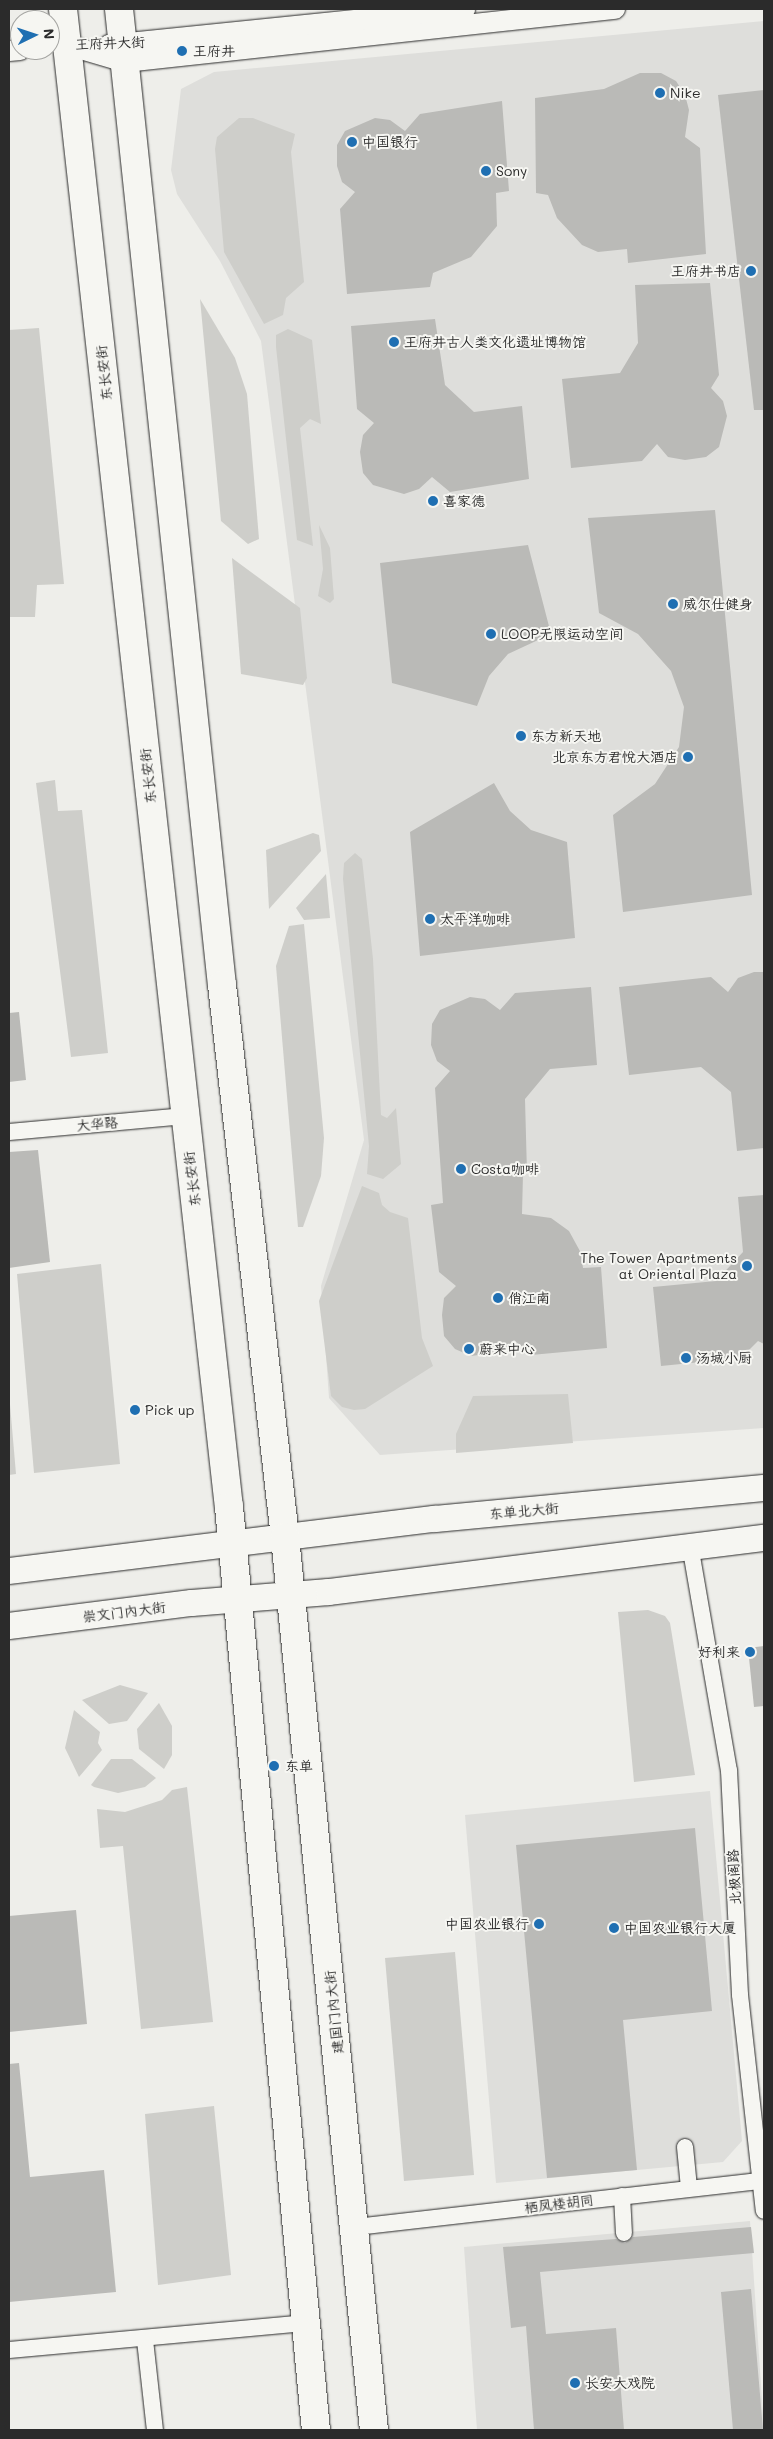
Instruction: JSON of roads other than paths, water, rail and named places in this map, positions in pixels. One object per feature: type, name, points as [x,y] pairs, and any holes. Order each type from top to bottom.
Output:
[{"type":"highway","name":"东长安街","points":[[60,31],[63,9]]},
{"type":"highway","points":[[119,9],[222,985],[285,1538]]},
{"type":"highway","name":"东长安街","points":[[60,60],[185,1116],[239,1599]]},
{"type":"highway","name":"建国门内大街","points":[[285,1538],[356,2227],[374,2430]]},
{"type":"highway","points":[[239,1599],[316,2430]]},
{"type":"main road","name":"东单北大街","points":[[233,1543],[764,1488]]},
{"type":"main road","points":[[290,1595],[690,1545],[764,1538]]},
{"type":"main road","points":[[9,1571],[233,1543]]},
{"type":"main road","name":"崇文门内大街","points":[[9,1626],[239,1599],[290,1595]]},
{"type":"street","name":"王府井大街","points":[[124,54],[465,9]]},
{"type":"street","name":"王府井大街","points":[[60,46],[124,54],[615,9]]},
{"type":"street","name":"大华路","points":[[9,1132],[185,1116]]},
{"type":"street","name":"北极阁路","points":[[690,1545],[729,1770],[740,1995],[764,2211]]},
{"type":"street","points":[[685,2147],[688,2188]]},
{"type":"street","name":"栖凤楼胡同","points":[[356,2227],[761,2181]]},
{"type":"street","points":[[622,2196],[624,2233]]},
{"type":"street","points":[[9,2350],[145,2340],[305,2323]]},
{"type":"street","points":[[145,2340],[155,2430]]},
{"type":"place","name":"王府井","points":[[182,51]]},
{"type":"place","name":"Nike","points":[[660,93]]},
{"type":"place","name":"中国银行","points":[[352,142]]},
{"type":"place","name":"Sony","points":[[486,171]]},
{"type":"place","name":"王府井书店","points":[[751,271]]},
{"type":"place","name":"王府井古人类文化遗址博物馆","points":[[394,342]]},
{"type":"place","name":"喜家德","points":[[433,501]]},
{"type":"place","name":"威尔仕健身","points":[[673,604]]},
{"type":"place","name":"LOOP无限运动空间","points":[[491,634]]},
{"type":"place","name":"东方新天地","points":[[521,736]]},
{"type":"place","name":"北京东方君悦大酒店","points":[[688,757]]},
{"type":"place","name":"太平洋咖啡","points":[[430,919]]},
{"type":"place","name":"Costa咖啡","points":[[461,1169]]},
{"type":"place","name":"The Tower Apartments at Oriental Plaza","points":[[747,1266]]},
{"type":"place","name":"俏江南","points":[[498,1298]]},
{"type":"place","name":"蔚来中心","points":[[469,1349]]},
{"type":"place","name":"汤城小厨","points":[[686,1358]]},
{"type":"place","name":"Pick up","points":[[135,1410]]},
{"type":"place","name":"好利来","points":[[750,1652]]},
{"type":"place","name":"东单","points":[[274,1766]]},
{"type":"place","name":"中国农业银行","points":[[539,1924]]},
{"type":"place","name":"中国农业银行大厦","points":[[614,1928]]},
{"type":"place","name":"长安大戏院","points":[[575,2383]]}]
